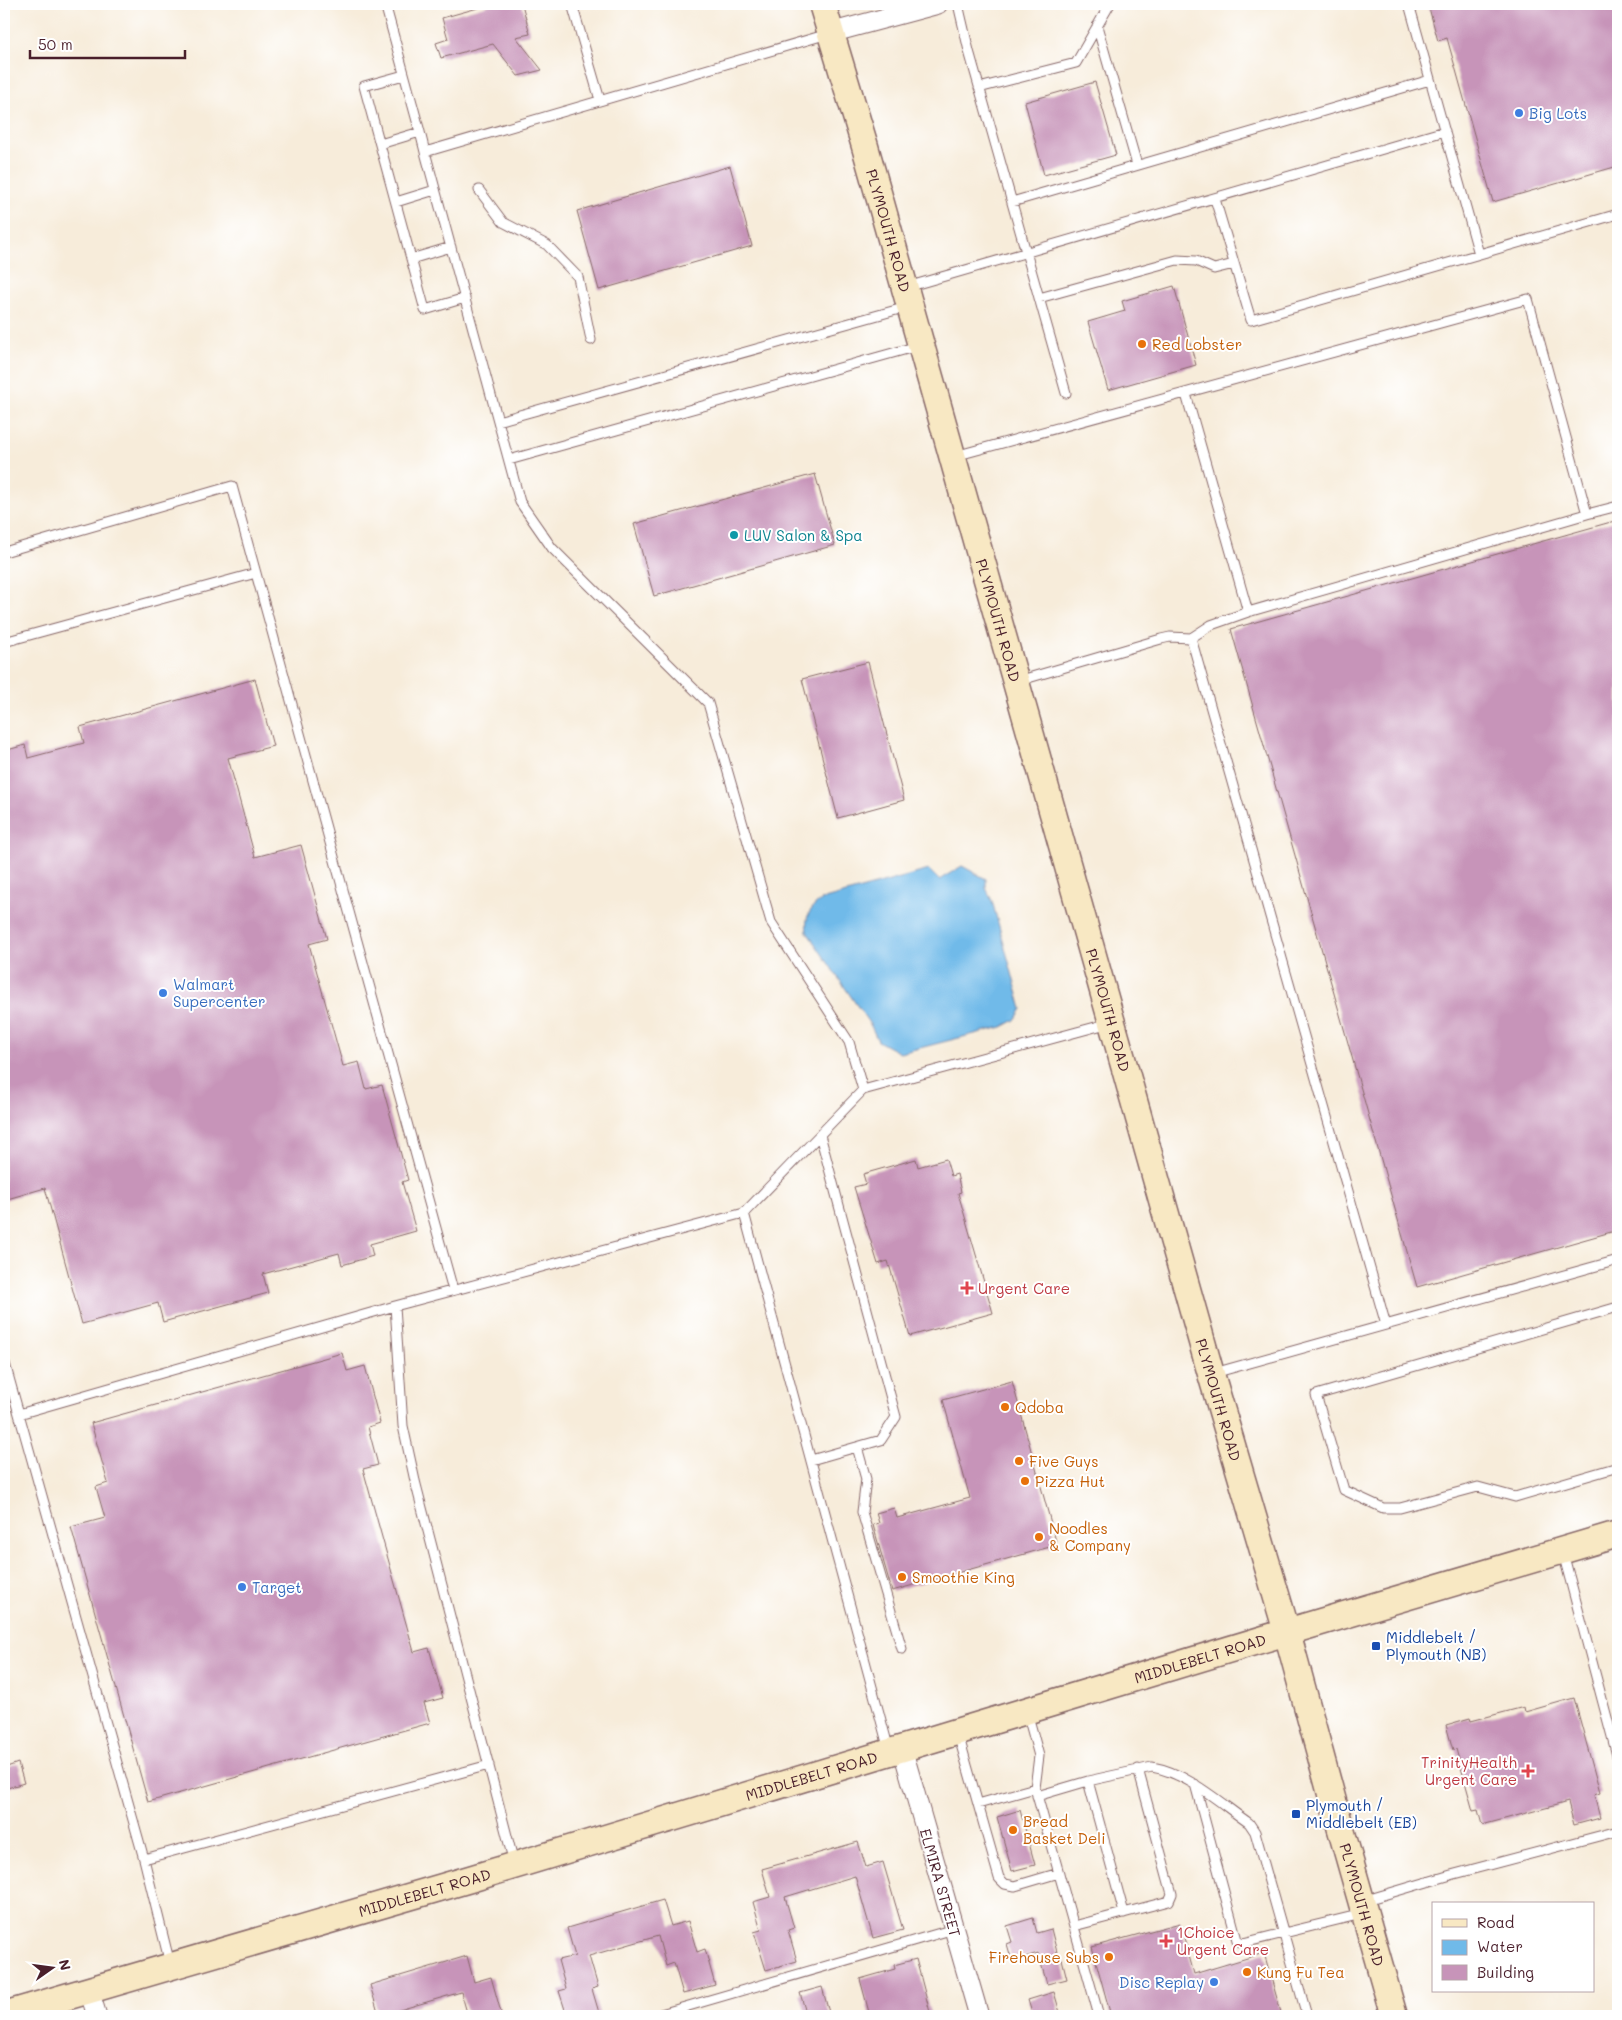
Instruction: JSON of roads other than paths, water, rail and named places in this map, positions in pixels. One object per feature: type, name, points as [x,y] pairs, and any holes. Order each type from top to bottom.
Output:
[{"type":"main road","name":"PLYMOUTH ROAD","points":[[822,4],[921,345],[1211,1374],[1287,1632],[1394,2016]]},
{"type":"main road","name":"MIDDLEBELT ROAD","points":[[4,2015],[515,1866],[1027,1710],[1618,1534]]},
{"type":"street","points":[[830,33],[938,4]]},
{"type":"street","name":"ELMIRA STREET","points":[[896,1750],[954,1929],[979,2016]]},
{"type":"street","points":[[89,1990],[97,2016]]},
{"type":"lane","points":[[385,4],[520,502],[552,548],[708,703],[771,922],[849,1042],[863,1090]]},
{"type":"lane","points":[[572,4],[600,100]]},
{"type":"lane","points":[[958,4],[979,88],[1066,393]]},
{"type":"lane","points":[[979,88],[1076,63],[1110,4]]},
{"type":"lane","points":[[1409,4],[1479,254]]},
{"type":"lane","points":[[1097,26],[1137,165]]},
{"type":"lane","points":[[425,152],[830,33]]},
{"type":"lane","points":[[404,74],[364,86],[426,310],[464,298]]},
{"type":"lane","points":[[1012,202],[1430,80]]},
{"type":"lane","points":[[498,421],[907,297],[1027,253],[1444,131]]},
{"type":"lane","points":[[380,144],[420,132]]},
{"type":"lane","points":[[396,202],[435,190]]},
{"type":"lane","points":[[479,190],[503,222],[548,245],[578,277],[591,340]]},
{"type":"lane","points":[[1215,199],[1251,320],[1618,214]]},
{"type":"lane","points":[[411,259],[451,247]]},
{"type":"lane","points":[[1039,298],[1177,260],[1196,261],[1214,269],[1234,264]]},
{"type":"lane","points":[[952,457],[1528,299],[1587,514]]},
{"type":"lane","points":[[509,460],[921,345]]},
{"type":"lane","points":[[1186,394],[1248,612]]},
{"type":"lane","points":[[4,552],[232,486],[453,1290]]},
{"type":"lane","points":[[1016,682],[1162,639],[1170,637],[1191,638],[1210,625],[1248,612],[1618,506]]},
{"type":"lane","points":[[4,642],[256,573]]},
{"type":"lane","points":[[1191,638],[1386,1324]]},
{"type":"lane","points":[[19,1414],[395,1306],[744,1213],[863,1090],[1112,1022]]},
{"type":"lane","points":[[811,1460],[881,1440],[896,1417],[820,1134]]},
{"type":"lane","points":[[744,1213],[811,1460],[896,1750]]},
{"type":"lane","points":[[1211,1374],[1618,1260]]},
{"type":"lane","points":[[395,1306],[405,1435],[415,1481],[515,1866]]},
{"type":"lane","points":[[1618,1307],[1316,1395],[1344,1490],[1383,1508],[1400,1508],[1478,1487],[1515,1497],[1618,1467]]},
{"type":"lane","points":[[4,1360],[144,1858],[171,1966]]},
{"type":"lane","points":[[857,1447],[866,1479],[862,1512],[902,1648]]},
{"type":"lane","points":[[1562,1550],[1618,1759]]},
{"type":"lane","points":[[1027,1710],[1039,1756],[1036,1792],[1099,2016]]},
{"type":"lane","points":[[958,1731],[999,1878],[1004,1884],[1015,1886],[1059,1873]]},
{"type":"lane","points":[[144,1858],[489,1766]]},
{"type":"lane","points":[[978,1804],[1152,1767],[1162,1769],[1194,1784],[1249,1823],[1255,1832],[1307,2016]]},
{"type":"lane","points":[[1074,1926],[1165,1904],[1170,1901],[1172,1894],[1138,1769]]},
{"type":"lane","points":[[1088,1781],[1124,1914]]},
{"type":"lane","points":[[1194,1784],[1237,1940],[1243,1943],[1282,1933],[1363,1907],[1451,1875],[1618,1831]]},
{"type":"lane","points":[[654,2016],[954,1929]]},
{"type":"water","points":[[962,866],[986,879],[986,888],[992,901],[1022,1009],[1015,1020],[1002,1027],[900,1053],[878,1041],[871,1026],[807,932],[807,917],[813,907],[821,900],[929,870],[939,880]]},
{"type":"place","name":"Big Lots","points":[[1519,113]]},
{"type":"place","name":"Red Lobster","points":[[1142,344]]},
{"type":"place","name":"LUV Salon & Spa","points":[[734,535]]},
{"type":"place","name":"Walmart Supercenter","points":[[163,993]]},
{"type":"place","name":"Urgent Care","points":[[967,1288]]},
{"type":"place","name":"Qdoba","points":[[1005,1407]]},
{"type":"place","name":"Five Guys","points":[[1019,1461]]},
{"type":"place","name":"Pizza Hut","points":[[1025,1481]]},
{"type":"place","name":"Noodles & Company","points":[[1039,1537]]},
{"type":"place","name":"Smoothie King","points":[[902,1577]]},
{"type":"place","name":"Target","points":[[242,1587]]},
{"type":"place","name":"Middlebelt / Plymouth (NB)","points":[[1376,1646]]},
{"type":"place","name":"TrinityHealth Urgent Care","points":[[1528,1771]]},
{"type":"place","name":"Plymouth / Middlebelt (EB)","points":[[1296,1814]]},
{"type":"place","name":"Bread Basket Deli","points":[[1013,1830]]},
{"type":"place","name":"1Choice Urgent Care","points":[[1166,1941]]},
{"type":"place","name":"Firehouse Subs","points":[[1109,1957]]},
{"type":"place","name":"Kung Fu Tea","points":[[1247,1972]]},
{"type":"place","name":"Disc Replay","points":[[1214,1982]]}]
